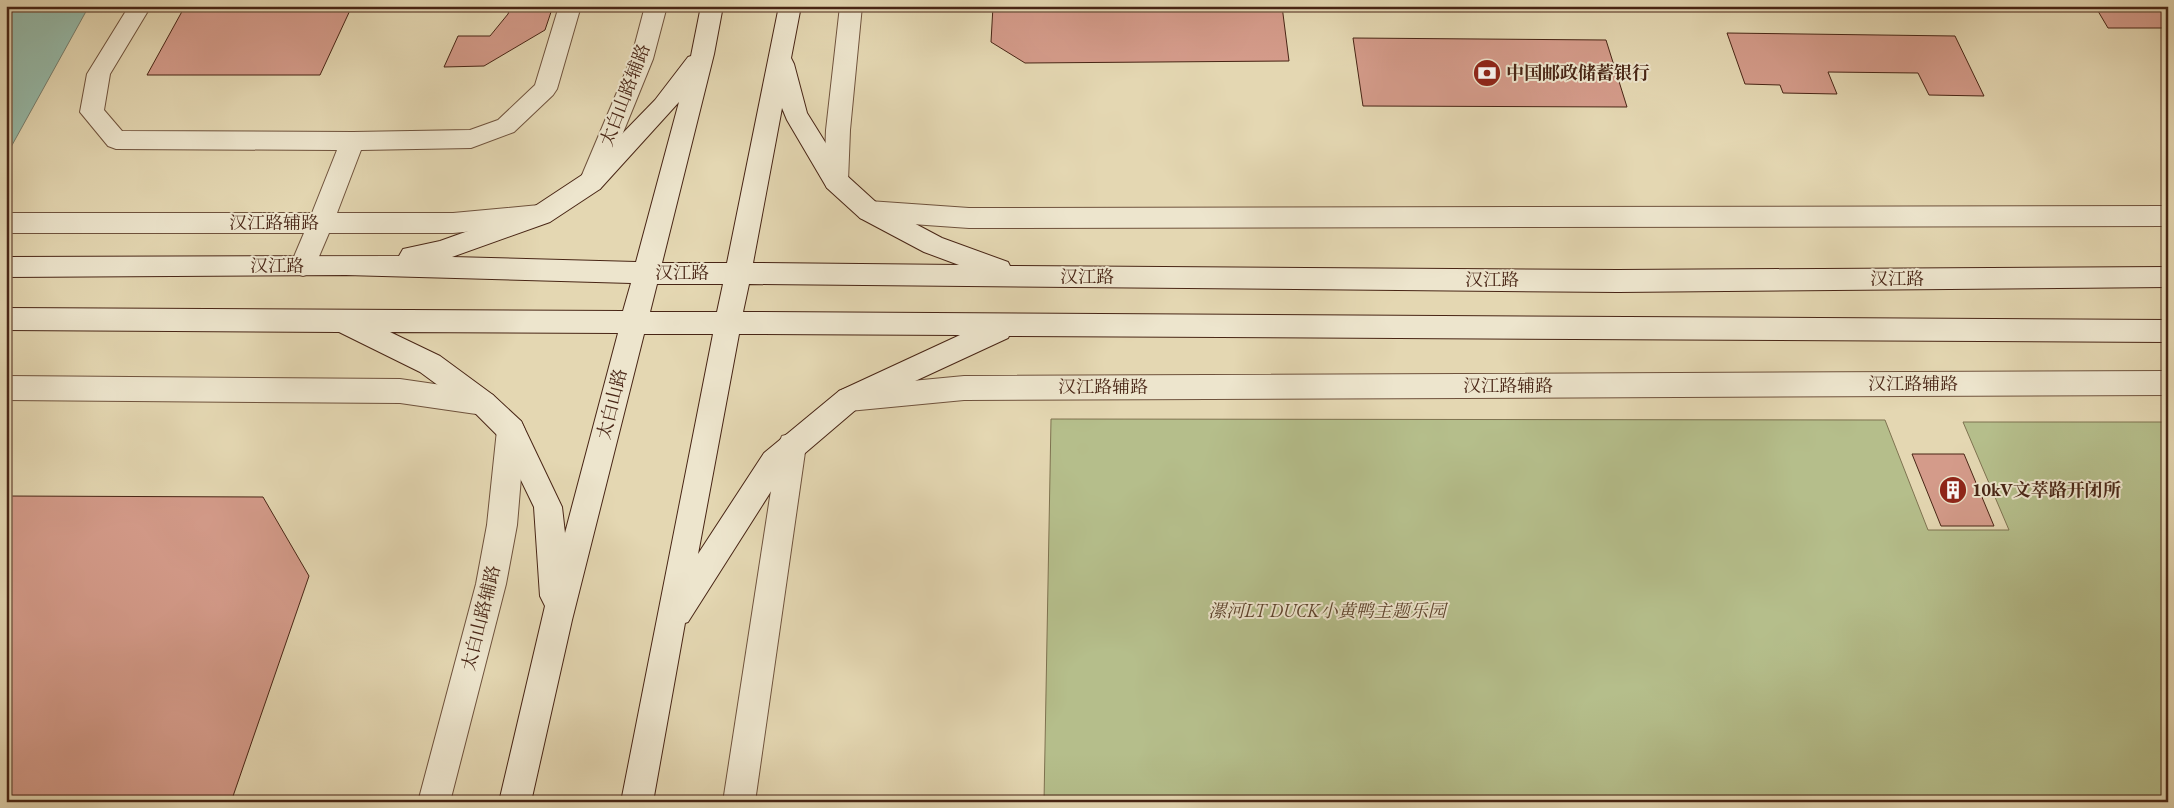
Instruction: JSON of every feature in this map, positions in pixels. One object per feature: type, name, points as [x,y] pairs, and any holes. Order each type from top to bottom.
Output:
[{"type":"street","points":[[140,6],[99,74],[92,112],[116,140],[353,141],[471,139],[506,126],[545,89],[570,6]]},
{"type":"street","name":"太白山路辅路","points":[[591,182],[642,59],[656,6]]},
{"type":"street","name":"太白山路","points":[[515,802],[557,620],[703,54],[712,6]]},
{"type":"street","points":[[637,802],[670,621],[790,6]]},
{"type":"street","points":[[836,181],[838,130],[851,6]]},
{"type":"street","points":[[346,265],[441,252],[541,215],[591,182],[663,106],[703,54]]},
{"type":"street","points":[[781,55],[795,114],[836,181],[869,211],[933,246],[1019,277]]},
{"type":"street","points":[[303,266],[353,141]]},
{"type":"street","points":[[869,211],[969,218],[2168,216]]},
{"type":"street","name":"汉江路辅路","points":[[6,223],[453,223],[541,215]]},
{"type":"street","name":"汉江路","points":[[6,267],[346,265],[646,273],[1618,281],[2168,277]]},
{"type":"street","points":[[6,319],[2168,332]]},
{"type":"street","points":[[341,322],[430,364],[483,403],[511,430],[548,507],[557,620]]},
{"type":"street","points":[[670,621],[774,462],[792,445],[849,399],[896,376],[1010,326]]},
{"type":"street","name":"汉江路辅路","points":[[849,399],[964,388],[2168,383]]},
{"type":"street","points":[[6,388],[400,391],[483,403]]},
{"type":"street","name":"太白山路辅路","points":[[434,802],[491,584],[502,526],[511,430]]},
{"type":"street","points":[[739,802],[792,445]]},
{"type":"green space","name":"漯河LT DUCK小黄鸭主题乐园","points":[[1051,419],[1885,420],[1928,530],[2009,530],[1963,422],[2168,422],[2168,802],[1044,802]]},
{"type":"shaded area","points":[[12,6],[89,6],[6,156],[6,15]]},
{"type":"building","points":[[185,6],[352,6],[320,75],[147,75]]},
{"type":"building","points":[[511,6],[553,6],[545,30],[484,66],[444,67],[458,36],[490,36],[508,14]]},
{"type":"building","points":[[993,6],[1282,6],[1289,61],[1025,63],[991,42]]},
{"type":"building","points":[[2095,6],[2168,6],[2168,28],[2108,28]]},
{"type":"building","points":[[1727,33],[1955,36],[1984,96],[1929,95],[1918,73],[1828,72],[1837,94],[1783,93],[1780,85],[1745,84]]},
{"type":"building","name":"中国邮政储蓄银行","points":[[1353,38],[1606,40],[1627,107],[1363,106]]},
{"type":"building","name":"10kV文萃路开闭所","points":[[1912,454],[1964,454],[1994,526],[1941,526]]},
{"type":"building","points":[[6,496],[263,497],[309,576],[231,802],[6,802]]},
{"type":"place","name":"中国邮政储蓄银行","points":[[1487,73]]},
{"type":"place","name":"10kV文萃路开闭所","points":[[1953,490]]}]
